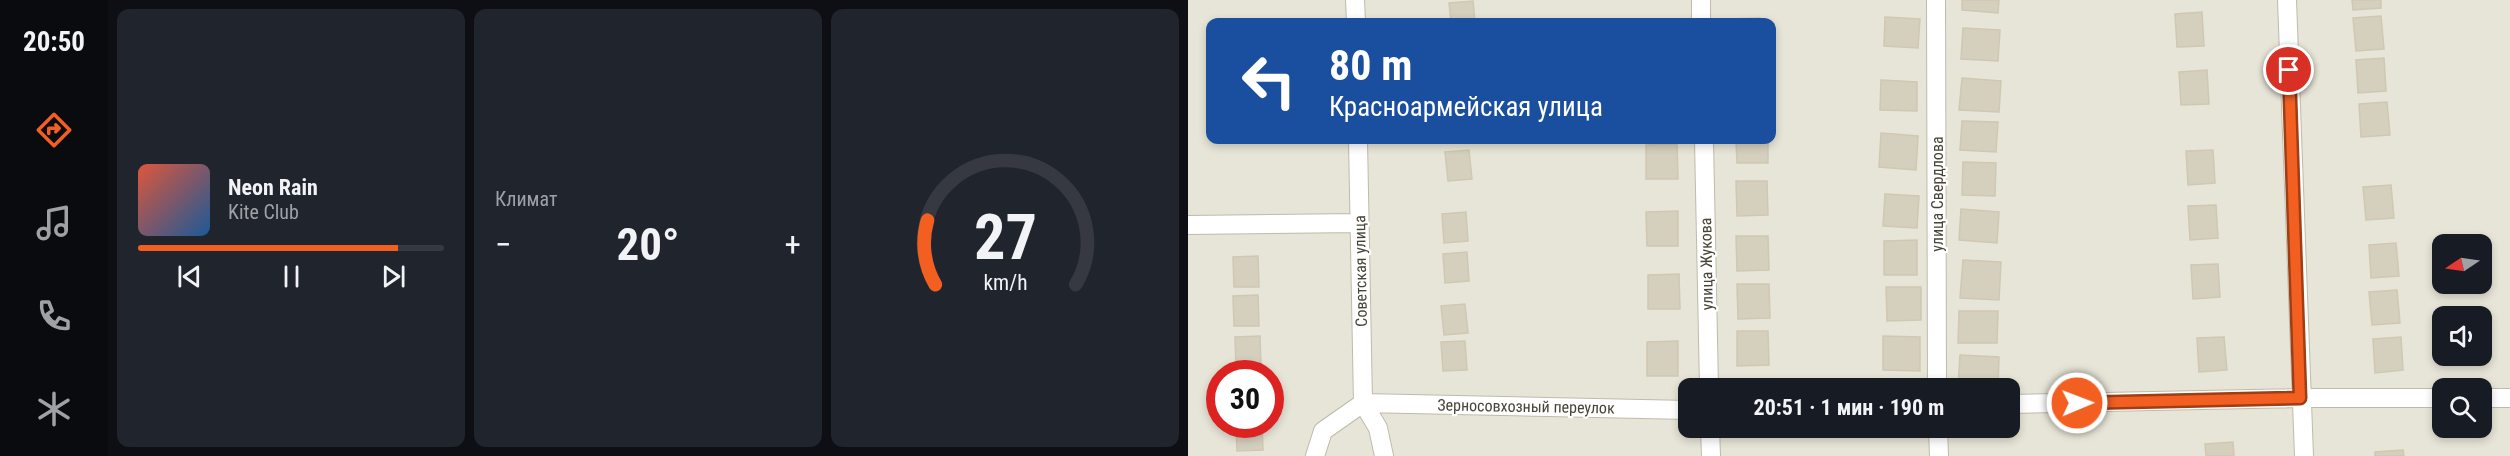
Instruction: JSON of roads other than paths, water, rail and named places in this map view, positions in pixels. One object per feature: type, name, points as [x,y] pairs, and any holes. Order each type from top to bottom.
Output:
[{"type":"street","points":[[1355,0],[1356,18]]},
{"type":"street","points":[[1701,0],[1701,18]]},
{"type":"street","name":"улица Свердлова","points":[[1936,0],[1937,378]]},
{"type":"street","points":[[2287,0],[2300,398],[2304,456]]},
{"type":"street","name":"Советская улица","points":[[1358,144],[1363,403],[1378,428],[1384,456]]},
{"type":"street","name":"улица Жукова","points":[[1704,144],[1709,378]]},
{"type":"street","points":[[1188,225],[1359,223]]},
{"type":"street","points":[[2020,404],[2300,398],[2432,398]]},
{"type":"street","points":[[2492,398],[2510,398]]},
{"type":"street","points":[[1316,456],[1323,431],[1363,403]]},
{"type":"street","name":"Зерносовхозный переулок","points":[[1363,403],[1678,410]]},
{"type":"street","points":[[1710,438],[1711,456]]},
{"type":"street","points":[[1938,438],[1939,456]]}]
